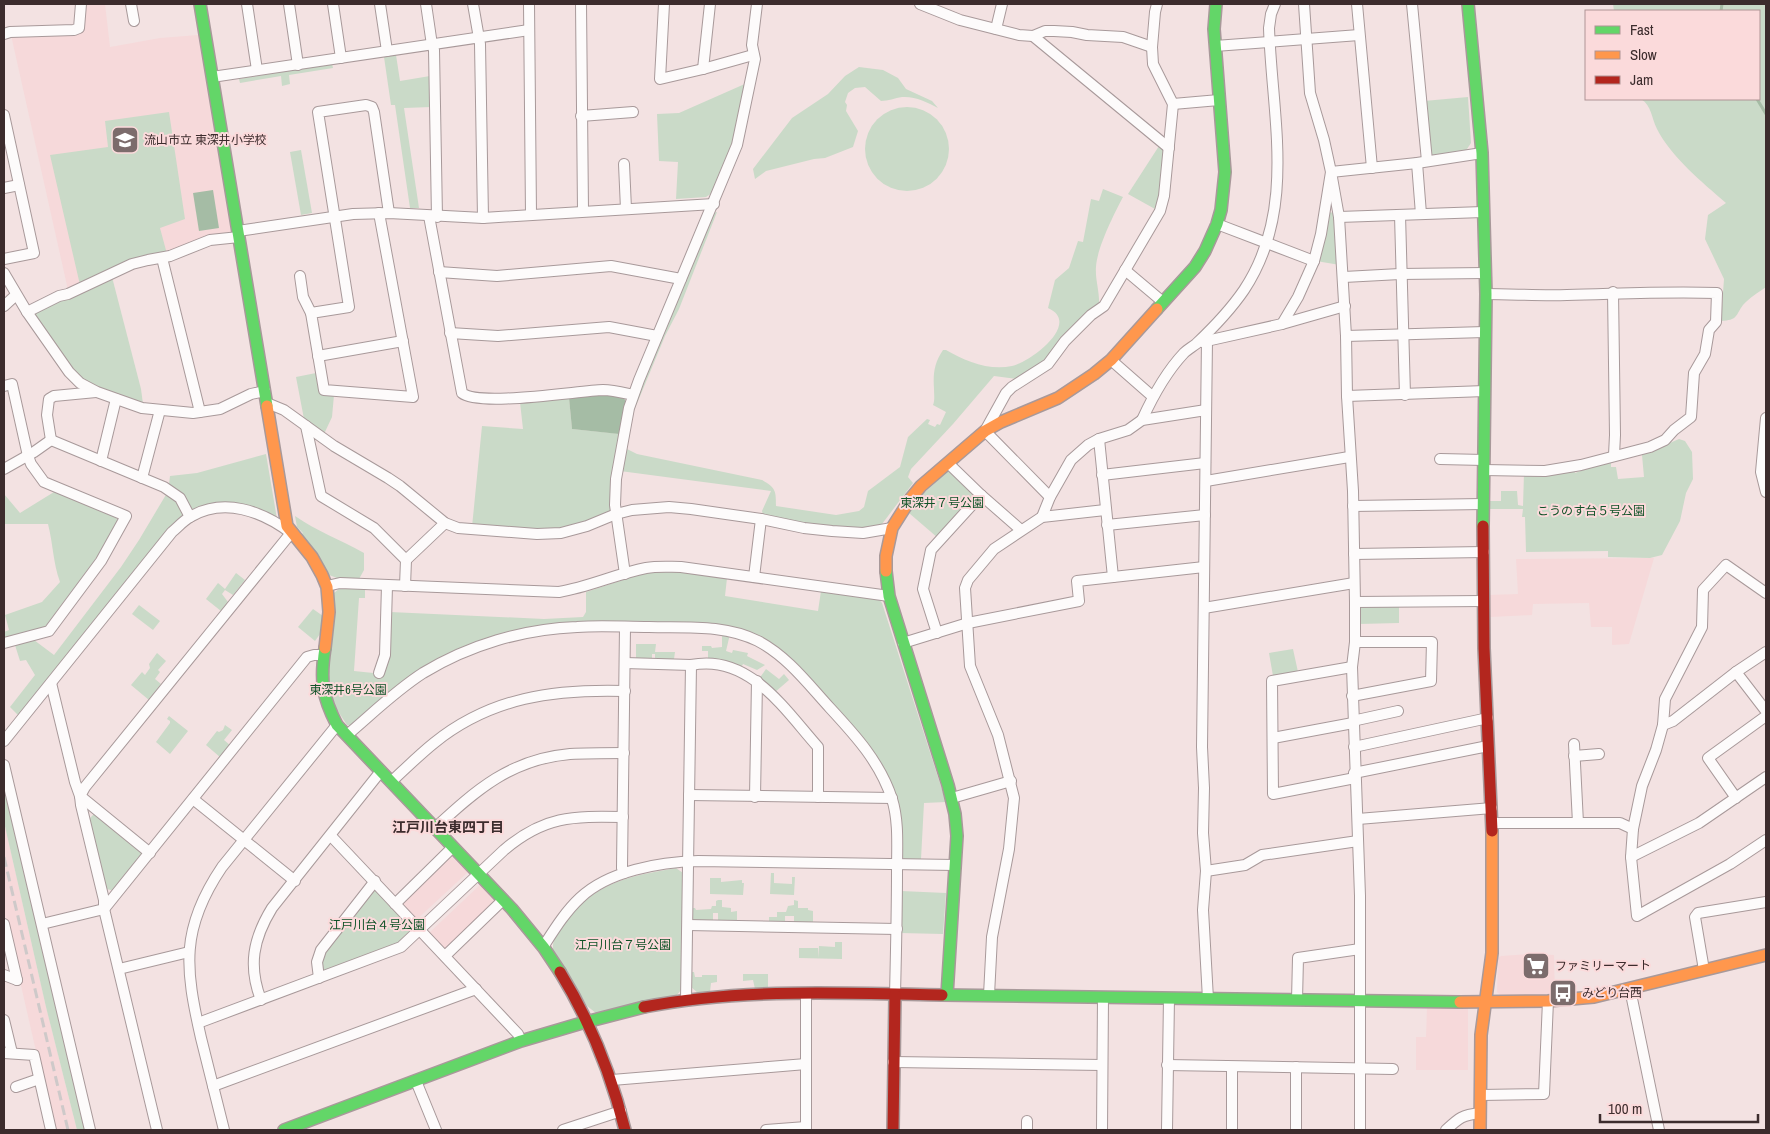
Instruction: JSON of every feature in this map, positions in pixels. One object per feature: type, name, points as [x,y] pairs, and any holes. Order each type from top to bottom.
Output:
[{"type":"street","points":[[4,34],[10,32],[74,30],[79,28],[81,4]]},
{"type":"street","points":[[131,4],[134,21]]},
{"type":"street","points":[[200,4],[287,526],[290,532]]},
{"type":"street","points":[[247,4],[257,70]]},
{"type":"street","points":[[289,4],[298,65]]},
{"type":"street","points":[[333,4],[341,58]]},
{"type":"street","points":[[380,4],[387,51]]},
{"type":"street","points":[[426,4],[434,50],[433,216],[438,272],[461,390],[468,397],[498,398],[606,390],[634,395]]},
{"type":"street","points":[[473,4],[480,44],[483,218]]},
{"type":"street","points":[[529,4],[531,215]]},
{"type":"street","points":[[581,4],[582,211]]},
{"type":"street","points":[[664,4],[660,79],[703,69],[753,54]]},
{"type":"street","points":[[703,69],[710,4]]},
{"type":"street","points":[[625,574],[615,505],[618,466],[634,395],[737,145],[755,59],[752,45],[758,4]]},
{"type":"street","points":[[920,4],[960,20],[1019,35],[1033,36],[1045,31],[1072,32],[1087,36],[1123,37],[1152,47]]},
{"type":"street","points":[[996,29],[1002,4]]},
{"type":"street","points":[[985,431],[1012,387],[1048,364],[1065,341],[1091,315],[1104,306],[1160,211],[1164,196],[1173,104],[1154,64],[1152,47],[1157,4]]},
{"type":"street","points":[[947,995],[957,836],[952,798],[889,596],[885,567],[892,528],[921,486],[985,431],[1068,392],[1085,382],[1111,360],[1195,267],[1208,245],[1217,224],[1221,210],[1225,172],[1214,29],[1216,4]]},
{"type":"street","points":[[1142,420],[1152,396],[1184,353],[1216,324],[1244,290],[1268,243],[1276,205],[1278,162],[1269,42],[1271,14],[1275,4]]},
{"type":"street","points":[[1304,4],[1310,93],[1331,172],[1339,217],[1344,278],[1355,602],[1352,696],[1358,819],[1361,1000],[1360,1130]]},
{"type":"street","points":[[1357,4],[1372,168]]},
{"type":"street","points":[[1412,4],[1422,162],[1421,214]]},
{"type":"street","points":[[1468,4],[1482,153],[1486,294],[1483,504],[1484,601],[1488,746],[1492,808],[1492,953],[1481,1035],[1480,1130]]},
{"type":"street","points":[[212,77],[529,30]]},
{"type":"street","points":[[1215,46],[1360,34]]},
{"type":"street","points":[[1033,36],[1169,148]]},
{"type":"street","points":[[1173,104],[1219,100]]},
{"type":"street","points":[[300,276],[303,297],[311,313],[324,390],[413,397],[384,213],[372,107],[366,105],[318,112],[349,307],[311,313]]},
{"type":"street","points":[[581,116],[633,112]]},
{"type":"street","points":[[4,115],[6,132],[34,253],[4,259]]},
{"type":"street","points":[[1331,172],[1482,153]]},
{"type":"street","points":[[624,164],[626,209]]},
{"type":"street","points":[[1282,324],[1298,297],[1314,260],[1323,226],[1331,172]]},
{"type":"street","points":[[4,188],[19,185]]},
{"type":"street","points":[[27,312],[132,264],[162,258],[210,240],[334,216],[384,213],[483,218],[714,204]]},
{"type":"street","points":[[1339,217],[1483,212]]},
{"type":"street","points":[[1400,215],[1400,274],[1405,395]]},
{"type":"street","points":[[1217,224],[1314,260]]},
{"type":"street","points":[[162,258],[200,412]]},
{"type":"street","points":[[438,272],[497,276],[611,266],[681,279]]},
{"type":"street","points":[[1126,270],[1163,302]]},
{"type":"street","points":[[1344,278],[1400,274],[1485,272]]},
{"type":"street","points":[[4,273],[27,312],[69,372],[80,383],[97,392],[142,408],[200,412],[220,409],[250,394],[265,391]]},
{"type":"street","points":[[1440,459],[1545,471],[1581,465],[1650,447],[1664,440],[1691,417],[1694,373],[1705,354],[1708,330],[1716,322],[1716,293],[1683,291],[1566,295],[1486,294]]},
{"type":"street","points":[[1613,292],[1614,455]]},
{"type":"street","points":[[4,306],[16,295]]},
{"type":"street","points":[[1196,343],[1282,324],[1345,306]]},
{"type":"street","points":[[450,334],[498,336],[609,327],[658,336]]},
{"type":"street","points":[[1346,336],[1485,332]]},
{"type":"street","points":[[1207,340],[1202,747],[1203,833],[1206,871],[1203,910],[1208,999]]},
{"type":"street","points":[[318,356],[403,341]]},
{"type":"street","points":[[1111,360],[1152,396]]},
{"type":"street","points":[[4,386],[12,384],[28,456],[31,464],[44,482],[126,516],[101,561],[48,631],[4,643]]},
{"type":"street","points":[[1347,396],[1485,391]]},
{"type":"street","points":[[51,440],[47,415],[49,399],[54,396],[97,392]]},
{"type":"street","points":[[101,461],[116,399]]},
{"type":"street","points":[[267,403],[284,410],[334,446],[400,486],[445,523],[467,530],[547,534],[574,530],[632,510],[669,507],[761,518],[804,528],[832,531],[862,532],[892,528]]},
{"type":"street","points":[[142,478],[160,410]]},
{"type":"street","points":[[1042,517],[1050,497],[1071,460],[1088,445],[1099,439],[1128,430],[1142,420],[1206,410]]},
{"type":"street","points":[[1766,418],[1761,472],[1766,490]]},
{"type":"street","points":[[306,426],[322,496],[374,528],[406,560]]},
{"type":"street","points":[[985,431],[1050,497]]},
{"type":"street","points":[[1099,439],[1113,576]]},
{"type":"street","points":[[4,469],[28,456],[51,440]]},
{"type":"street","points":[[51,440],[164,487],[183,504],[190,517]]},
{"type":"street","points":[[1206,481],[1350,457]]},
{"type":"street","points":[[948,463],[1021,530]]},
{"type":"street","points":[[1102,475],[1205,463]]},
{"type":"street","points":[[937,633],[923,589],[931,550],[981,495]]},
{"type":"street","points":[[1353,506],[1483,504]]},
{"type":"street","points":[[4,741],[172,532],[190,517],[216,508],[241,508],[266,517],[290,532],[311,554],[321,571],[326,586],[329,612],[321,674],[327,708],[337,725],[503,900],[543,947],[568,984],[588,1021],[612,1080],[625,1130]]},
{"type":"street","points":[[989,995],[992,937],[1011,832],[1014,798],[998,735],[970,666],[965,588],[968,580],[994,549],[1042,517],[1106,510]]},
{"type":"street","points":[[1107,525],[1205,515]]},
{"type":"street","points":[[754,577],[761,518]]},
{"type":"street","points":[[405,586],[406,560],[445,523]]},
{"type":"street","points":[[80,796],[91,779],[290,532]]},
{"type":"street","points":[[1354,554],[1484,552]]},
{"type":"street","points":[[1766,592],[1726,565],[1703,590],[1702,627],[1665,699],[1663,725],[1656,750],[1642,786],[1633,830],[1631,857],[1637,916],[1730,864],[1766,840]]},
{"type":"street","points":[[326,586],[340,583],[548,593],[587,587],[645,568],[672,567],[889,596]]},
{"type":"street","points":[[903,643],[968,623],[1079,601],[1077,581],[1204,567]]},
{"type":"street","points":[[1204,608],[1354,583]]},
{"type":"street","points":[[379,674],[384,655],[387,586]]},
{"type":"street","points":[[1355,602],[1484,601]]},
{"type":"street","points":[[347,735],[390,697],[444,661],[484,644],[522,634],[578,626],[723,629],[742,634],[774,650],[795,669],[858,740],[878,768],[892,798],[896,820],[897,864],[893,1130]]},
{"type":"street","points":[[624,873],[622,868],[622,817],[625,627]]},
{"type":"street","points":[[1352,696],[1431,681],[1432,642],[1355,642]]},
{"type":"street","points":[[1663,725],[1673,721],[1736,672],[1766,652]]},
{"type":"street","points":[[42,924],[104,909],[307,657],[324,655]]},
{"type":"street","points":[[625,663],[691,665],[702,662],[719,664],[743,672],[757,681],[818,747],[818,797]]},
{"type":"street","points":[[686,1000],[691,665]]},
{"type":"street","points":[[1352,668],[1272,681],[1273,794],[1488,746]]},
{"type":"street","points":[[1736,672],[1766,712]]},
{"type":"street","points":[[755,797],[757,681]]},
{"type":"street","points":[[51,683],[80,796],[104,900],[104,909],[157,1130]]},
{"type":"street","points":[[391,782],[434,743],[469,720],[488,711],[522,699],[564,691],[625,691]]},
{"type":"street","points":[[1273,738],[1353,723],[1357,720],[1398,711]]},
{"type":"street","points":[[1736,798],[1708,758],[1766,716]]},
{"type":"street","points":[[1354,746],[1488,718]]},
{"type":"street","points":[[224,1130],[191,989],[189,952],[192,931],[200,904],[210,884],[244,839],[337,725]]},
{"type":"street","points":[[1574,744],[1578,824]]},
{"type":"street","points":[[435,828],[474,792],[506,772],[537,760],[556,756],[624,753]]},
{"type":"street","points":[[1574,756],[1599,754]]},
{"type":"street","points":[[4,764],[90,1130]]},
{"type":"street","points":[[261,1000],[254,970],[254,952],[259,930],[272,908],[381,771]]},
{"type":"street","points":[[1631,857],[1699,823],[1766,778]]},
{"type":"street","points":[[952,798],[1011,781]]},
{"type":"street","points":[[689,795],[892,798]]},
{"type":"street","points":[[80,796],[150,852]]},
{"type":"street","points":[[193,799],[294,881]]},
{"type":"street","points":[[1358,819],[1492,808]]},
{"type":"street","points":[[198,1023],[401,947],[512,843],[530,831],[547,823],[576,817],[622,817]]},
{"type":"street","points":[[1492,823],[1620,823],[1633,830]]},
{"type":"street","points":[[331,836],[518,1034],[521,1042]]},
{"type":"street","points":[[1206,871],[1245,865],[1262,855],[1358,841]]},
{"type":"street","points":[[395,904],[452,847]]},
{"type":"street","points":[[543,947],[564,916],[580,898],[605,881],[624,873],[689,861],[955,865]]},
{"type":"street","points":[[319,978],[317,962],[321,950],[375,881]]},
{"type":"street","points":[[445,956],[503,900]]},
{"type":"street","points":[[1704,970],[1695,917],[1698,913],[1766,902]]},
{"type":"street","points":[[4,924],[17,980],[4,975]]},
{"type":"street","points":[[688,925],[897,929]]},
{"type":"street","points":[[1297,1000],[1298,958],[1360,948]]},
{"type":"street","points":[[119,969],[189,952]]},
{"type":"street","points":[[284,1130],[521,1042],[588,1021],[636,1009],[686,1000],[743,995],[806,993],[1103,998],[1548,1001],[1594,997],[1766,954]]},
{"type":"street","points":[[213,1086],[476,989]]},
{"type":"street","points":[[1630,989],[1659,1130]]},
{"type":"street","points":[[766,1130],[806,1128],[806,993]]},
{"type":"street","points":[[1102,1130],[1103,998]]},
{"type":"street","points":[[1167,1130],[1169,998]]},
{"type":"street","points":[[1481,1095],[1544,1094],[1548,1001]]},
{"type":"street","points":[[4,1020],[8,1053],[34,1055],[51,1130]]},
{"type":"street","points":[[893,1062],[1102,1065]]},
{"type":"street","points":[[612,1080],[806,1064]]},
{"type":"street","points":[[1167,1065],[1393,1069]]},
{"type":"street","points":[[1232,1067],[1232,1130]]},
{"type":"street","points":[[1296,1067],[1296,1130]]},
{"type":"street","points":[[16,1087],[39,1079]]},
{"type":"street","points":[[416,1081],[436,1130]]},
{"type":"street","points":[[563,1130],[620,1111]]},
{"type":"street","points":[[1446,1130],[1464,1115],[1480,1113]]},
{"type":"shaded area","name":"流山市立 東深井小学校","points":[[85,4],[105,4],[110,47],[160,38],[198,35],[231,233],[68,290],[11,35],[78,32]]},
{"type":"shaded area","points":[[213,190],[219,228],[199,231],[193,193]]},
{"type":"shaded area","points":[[606,395],[624,398],[626,402],[619,434],[572,429],[569,398]]},
{"type":"shaded area","points":[[1654,558],[1629,644],[1612,645],[1612,627],[1591,627],[1589,603],[1533,604],[1532,615],[1490,617],[1489,595],[1518,594],[1516,559]]},
{"type":"shaded area","points":[[4,822],[46,1007],[77,1130],[54,1130],[4,911]]},
{"type":"shaded area","points":[[448,857],[452,857],[468,872],[415,921],[401,906],[401,902]]},
{"type":"shaded area","points":[[480,885],[494,900],[494,905],[447,949],[442,949],[428,934]]},
{"type":"shaded area","points":[[1554,955],[1555,996],[1502,997],[1497,992],[1498,958],[1501,956]]},
{"type":"shaded area","points":[[1427,1008],[1468,1008],[1468,1070],[1416,1070],[1416,1037],[1426,1037]]},
{"type":"green space","points":[[1613,4],[1766,4],[1766,287],[1745,302],[1735,317],[1730,320],[1721,321],[1724,279],[1705,239],[1708,215],[1726,203],[1679,160],[1663,140],[1651,112],[1642,100],[1760,100],[1760,10],[1614,10]]},
{"type":"green space","points":[[396,55],[400,81],[430,76],[431,107],[404,108],[419,208],[410,208],[395,105],[391,105],[384,57]]},
{"type":"green space","points":[[332,64],[333,68],[289,75],[290,84],[282,86],[281,76],[240,83],[239,79]]},
{"type":"green space","points":[[859,67],[883,70],[898,78],[906,89],[932,101],[938,108],[912,97],[881,101],[865,87],[855,88],[848,93],[845,102],[847,105],[846,111],[858,131],[853,147],[825,158],[766,171],[755,179],[753,169],[792,118],[828,94],[845,76]]},
{"type":"green space","points":[[747,83],[733,140],[712,193],[706,197],[676,199],[678,162],[659,161],[657,114],[679,113]]},
{"type":"green space","points":[[1468,97],[1471,143],[1465,152],[1429,157],[1424,101]]},
{"type":"green space","points":[[899,107],[915,107],[931,114],[942,125],[949,141],[946,165],[937,179],[931,184],[915,191],[899,191],[883,184],[872,173],[865,157],[865,141],[872,125],[883,114]]},
{"type":"green space","points":[[169,112],[185,219],[160,228],[167,254],[80,285],[50,155],[108,147],[105,121]]},
{"type":"green space","points":[[1159,146],[1164,150],[1159,196],[1155,209],[1128,194]]},
{"type":"green space","points":[[301,150],[312,213],[301,215],[290,152]]},
{"type":"green space","points":[[1103,189],[1123,197],[1099,250],[1097,259],[1096,272],[1099,306],[1044,362],[1017,379],[994,376],[911,469],[908,477],[913,483],[882,524],[867,527],[837,528],[792,521],[763,515],[762,511],[771,491],[620,471],[625,448],[637,454],[762,480],[774,490],[776,506],[836,515],[859,511],[864,507],[868,491],[900,467],[908,437],[927,419],[930,420],[928,424],[935,427],[937,424],[940,425],[946,412],[933,405],[934,378],[936,364],[943,350],[986,366],[1012,366],[1041,350],[1057,332],[1059,323],[1057,315],[1048,308],[1055,280],[1069,268],[1078,241],[1083,242],[1091,199],[1099,201]]},
{"type":"green space","points":[[717,212],[679,309],[665,336],[631,418],[638,393],[713,213]]},
{"type":"green space","points":[[1327,212],[1336,213],[1340,265],[1316,261]]},
{"type":"green space","points":[[112,277],[141,389],[143,404],[88,384],[81,379],[35,319],[36,313]]},
{"type":"green space","points":[[316,373],[320,394],[334,395],[332,417],[324,434],[304,419],[296,377]]},
{"type":"green space","points":[[569,398],[572,429],[621,434],[612,511],[579,524],[557,529],[533,530],[472,527],[482,426],[523,429],[520,402]]},
{"type":"green space","name":"こうのす台５号公園","points":[[1679,439],[1685,441],[1692,452],[1693,479],[1686,493],[1680,521],[1662,555],[1650,558],[1608,557],[1608,551],[1526,552],[1525,517],[1522,517],[1523,509],[1489,509],[1489,501],[1501,501],[1501,491],[1517,491],[1518,505],[1523,506],[1524,473],[1574,469],[1575,473],[1611,460],[1611,467],[1616,467],[1618,479],[1644,477],[1642,455]]},
{"type":"green space","points":[[266,454],[277,519],[268,513],[191,511],[169,484],[170,476],[197,473]]},
{"type":"green space","name":"東深井７号公園","points":[[947,472],[952,472],[974,493],[975,497],[938,538],[909,513],[924,493]]},
{"type":"green space","points":[[54,492],[116,517],[118,522],[97,557],[45,627],[4,638],[4,632],[9,630],[5,615],[42,602],[60,582],[48,524],[4,524],[4,494],[20,513]]},
{"type":"green space","points":[[167,493],[173,495],[186,516],[20,717],[10,707],[35,675],[26,660],[20,661],[15,645],[34,640],[54,655],[121,567]]},
{"type":"green space","points":[[295,516],[364,553],[364,570],[359,579],[337,578],[329,575],[301,535],[303,533],[297,527]]},
{"type":"green space","name":"東深井6号公園","points":[[674,571],[727,578],[725,596],[818,611],[821,591],[879,599],[882,603],[946,802],[924,803],[921,859],[904,859],[900,854],[882,769],[757,636],[585,623],[462,649],[353,726],[347,725],[332,702],[327,683],[334,593],[340,588],[365,589],[365,598],[359,598],[354,671],[383,674],[390,612],[544,619],[583,617],[586,612],[586,592],[647,572]]},
{"type":"green space","points":[[236,573],[245,580],[233,595],[225,590],[222,594],[228,602],[221,611],[206,599],[218,583],[225,589]]},
{"type":"green space","points":[[139,605],[160,621],[153,630],[132,614]]},
{"type":"green space","points":[[1363,606],[1399,606],[1399,623],[1359,624],[1359,609]]},
{"type":"green space","points":[[313,609],[323,616],[320,634],[315,641],[298,627]]},
{"type":"green space","points":[[722,632],[730,634],[726,651],[732,653],[733,650],[748,653],[747,656],[765,665],[757,670],[743,664],[741,668],[708,660],[708,651],[702,651],[702,646],[722,647]]},
{"type":"green space","points":[[636,644],[656,644],[655,652],[675,652],[674,659],[655,659],[655,654],[652,654],[652,659],[636,658]]},
{"type":"green space","points":[[1293,649],[1298,672],[1273,676],[1269,653]]},
{"type":"green space","points":[[157,653],[166,661],[158,670],[160,672],[155,679],[161,684],[149,700],[131,685],[142,672],[145,675],[150,668],[149,664]]},
{"type":"green space","points":[[766,669],[779,679],[784,674],[789,680],[774,693],[759,679]]},
{"type":"green space","points":[[169,716],[188,731],[170,754],[156,742],[170,723],[167,719]]},
{"type":"green space","points":[[225,725],[232,730],[224,740],[231,746],[221,758],[206,745],[217,731],[223,730]]},
{"type":"green space","points":[[4,785],[86,1130],[77,1130],[46,1007],[4,822]]},
{"type":"green space","points":[[96,812],[143,851],[144,856],[116,891],[106,889],[89,819]]},
{"type":"green space","name":"江戸川台７号公園","points":[[676,868],[683,873],[682,989],[676,996],[596,1013],[587,1006],[553,950],[557,934],[578,907],[603,889],[616,882]]},
{"type":"green space","points":[[771,873],[774,873],[774,883],[792,884],[792,877],[795,877],[794,895],[770,894]]},
{"type":"green space","points":[[710,878],[721,878],[721,882],[742,880],[742,883],[744,883],[743,895],[710,894]]},
{"type":"green space","name":"江戸川台４号公園","points":[[372,890],[377,890],[412,926],[411,931],[396,945],[325,970],[321,969],[321,956]]},
{"type":"green space","points":[[901,891],[946,893],[943,934],[900,933]]},
{"type":"green space","points":[[722,900],[722,907],[731,908],[731,912],[737,911],[737,923],[718,923],[718,913],[713,913],[713,921],[696,922],[692,918],[692,908],[696,910],[711,909],[712,906],[716,906],[716,901]]},
{"type":"green space","points":[[794,900],[798,901],[798,908],[808,908],[808,910],[813,911],[813,924],[794,924],[794,916],[785,916],[785,924],[769,923],[769,917],[777,917],[777,912],[786,912],[788,906],[794,905]]},
{"type":"green space","points":[[835,942],[842,942],[842,959],[799,958],[799,948],[818,948],[818,958],[819,946],[835,947]]},
{"type":"green space","points":[[691,972],[694,972],[695,977],[717,975],[717,982],[711,983],[710,992],[698,993],[691,987]]},
{"type":"green space","points":[[743,974],[768,974],[768,989],[755,989],[753,980],[743,981]]},
{"type":"waterway","points":[[1721,10],[1722,4]]},
{"type":"waterway","points":[[1758,100],[1766,114]]},
{"type":"railway","points":[[4,857],[68,1130]]},
{"type":"traffic: fast","points":[[200,4],[267,406]]},
{"type":"traffic: fast","points":[[1157,309],[1195,267],[1205,251],[1221,210],[1225,172],[1214,29],[1216,4]]},
{"type":"traffic: fast","points":[[1468,4],[1482,153],[1486,294],[1483,526]]},
{"type":"traffic: fast","points":[[886,571],[889,596],[948,785],[955,814],[957,836],[947,995]]},
{"type":"traffic: fast","points":[[325,648],[323,669],[325,696],[337,725],[512,909],[544,948],[560,972]]},
{"type":"traffic: fast","points":[[942,995],[1460,1002]]},
{"type":"traffic: fast","points":[[284,1130],[521,1041],[644,1007]]},
{"type":"traffic: slow","points":[[886,571],[886,556],[892,528],[921,486],[985,431],[1001,422],[1058,398],[1094,374],[1111,360],[1157,309]]},
{"type":"traffic: slow","points":[[267,406],[287,526],[312,557],[327,587],[329,612],[325,648]]},
{"type":"traffic: slow","points":[[1480,1130],[1481,1035],[1492,953],[1492,831]]},
{"type":"traffic: slow","points":[[1460,1002],[1548,1001],[1594,997],[1766,955]]},
{"type":"traffic: jam","points":[[1483,526],[1484,648],[1492,831]]},
{"type":"traffic: jam","points":[[560,972],[590,1028],[613,1088],[625,1130]]},
{"type":"traffic: jam","points":[[644,1007],[681,1001],[755,994],[942,995]]},
{"type":"traffic: jam","points":[[893,1130],[895,995]]},
{"type":"place","name":"流山市立 東深井小学校","points":[[125,140]]},
{"type":"place","name":"ファミリーマート","points":[[1536,966]]},
{"type":"place","name":"みどり台西","points":[[1563,993]]},
{"type":"district","name":"江戸川台東四丁目","points":[[448,827]]}]
